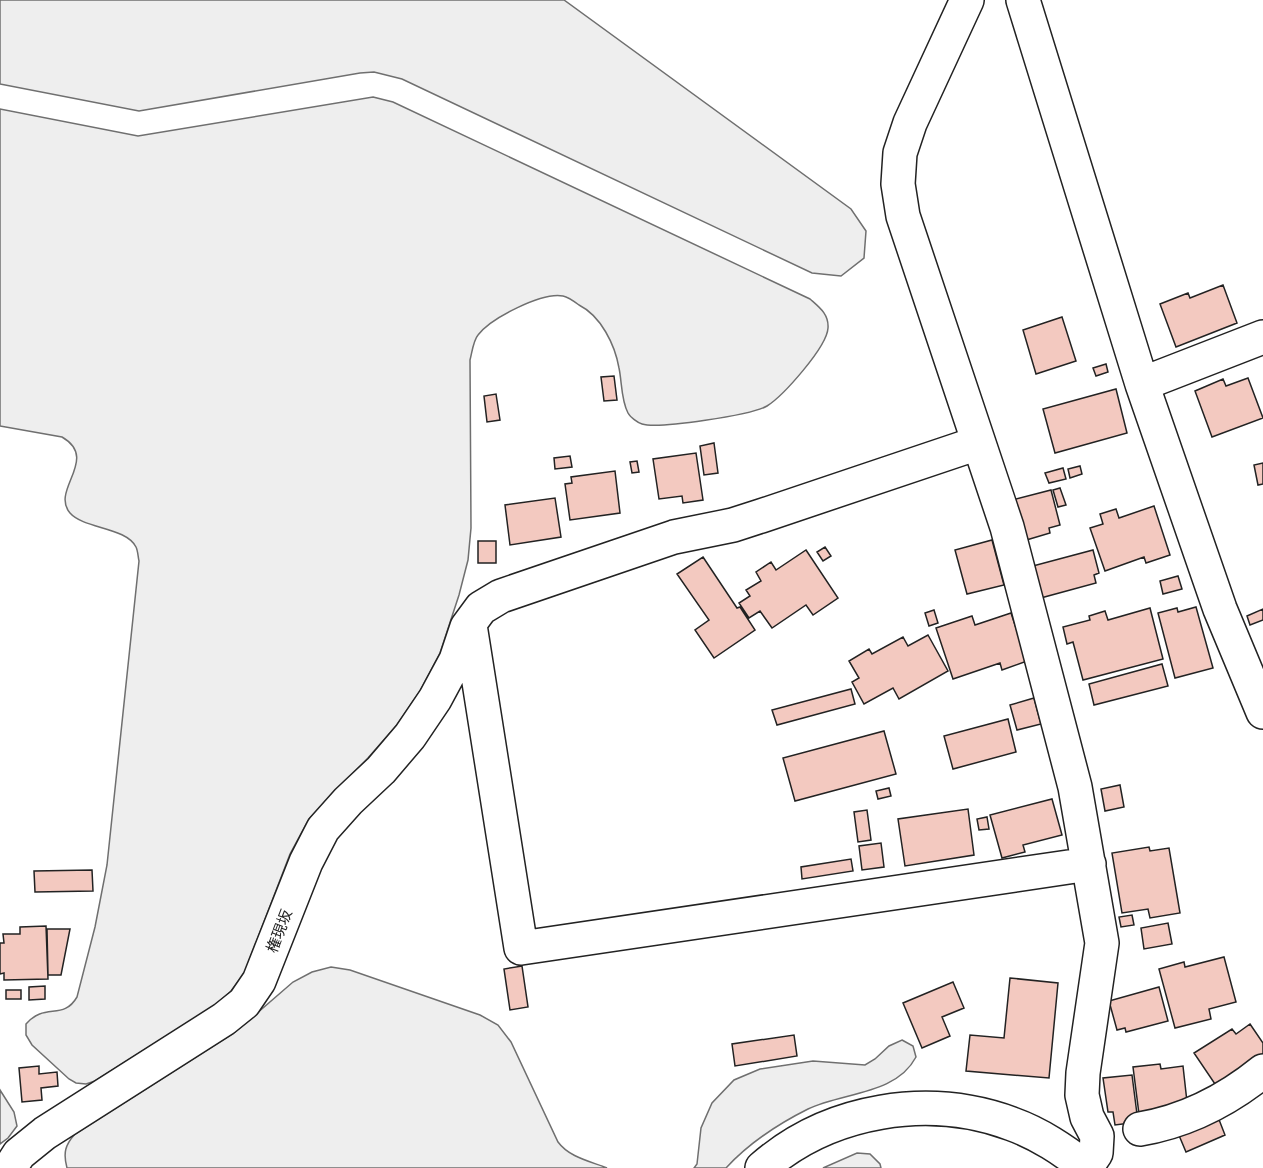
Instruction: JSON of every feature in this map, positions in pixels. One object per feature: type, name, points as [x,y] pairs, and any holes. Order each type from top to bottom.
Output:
[{"type":"street","points":[[762,1168],[795,1144],[820,1131],[865,1115],[901,1109],[958,1110],[1012,1124],[1075,1164],[1096,1154],[1097,1136],[1087,1117],[1082,1095],[1083,1073],[1102,943],[1072,776],[1006,527],[903,216],[898,184],[900,153],[910,123],[967,0]]},
{"type":"street","points":[[1023,0],[1142,384],[1224,619],[1263,712]]},
{"type":"street","points":[[1142,384],[1263,337]]},
{"type":"street","points":[[978,443],[733,525],[674,537],[501,596],[481,608],[470,623],[521,948],[1089,864]]},
{"type":"street","name":"権現坂","points":[[10,1168],[19,1154],[45,1133],[225,1020],[244,1003],[259,981],[306,862],[323,829],[348,801],[381,770],[410,736],[456,660],[470,623]]},
{"type":"street","points":[[1140,1129],[1163,1125],[1192,1115],[1244,1087],[1263,1071]]},
{"type":"shaded area","points":[[0,0],[564,0],[851,209],[866,231],[864,258],[841,276],[812,273],[402,79],[374,72],[139,111],[0,84]]},
{"type":"shaded area","points":[[373,97],[393,102],[810,299],[823,311],[827,319],[826,336],[803,370],[767,406],[725,417],[652,425],[640,423],[629,415],[624,402],[617,359],[606,332],[594,316],[571,300],[563,296],[554,296],[530,302],[505,314],[485,328],[475,340],[470,360],[471,528],[468,560],[440,653],[420,691],[396,726],[309,819],[290,854],[244,974],[231,991],[214,1006],[95,1081],[86,1084],[76,1083],[32,1045],[26,1035],[26,1024],[40,1014],[66,1008],[77,997],[95,927],[107,865],[139,561],[137,549],[131,540],[85,522],[70,513],[65,504],[76,465],[76,455],[72,446],[62,437],[0,426],[0,109],[138,136]]},
{"type":"shaded area","points":[[331,967],[350,970],[480,1015],[498,1025],[511,1042],[558,1142],[574,1155],[607,1168],[67,1168],[66,1150],[75,1134],[234,1033],[293,982],[312,972]]},
{"type":"shaded area","points":[[902,1040],[913,1046],[916,1057],[896,1079],[868,1091],[808,1109],[754,1142],[726,1168],[694,1168],[697,1164],[701,1128],[712,1103],[734,1080],[760,1069],[813,1061],[865,1065],[889,1046]]},
{"type":"shaded area","points":[[0,1090],[14,1112],[17,1126],[0,1144]]},
{"type":"shaded area","points":[[857,1153],[870,1154],[881,1168],[823,1168]]},
{"type":"building","points":[[1223,285],[1237,323],[1176,347],[1160,304],[1188,293],[1190,298]]},
{"type":"building","points":[[1062,317],[1076,361],[1036,374],[1023,330]]},
{"type":"building","points":[[1106,364],[1108,372],[1096,376],[1093,368]]},
{"type":"building","points":[[614,376],[617,400],[604,401],[601,377]]},
{"type":"building","points":[[1248,378],[1263,418],[1212,437],[1195,391],[1223,379],[1226,386]]},
{"type":"building","points":[[1116,389],[1127,433],[1055,453],[1043,409]]},
{"type":"building","points":[[496,394],[500,420],[487,422],[484,396]]},
{"type":"building","points":[[714,443],[718,473],[704,475],[700,446]]},
{"type":"building","points":[[696,453],[703,500],[683,503],[682,496],[659,499],[653,459]]},
{"type":"building","points":[[570,456],[572,467],[555,469],[554,458]]},
{"type":"building","points":[[637,461],[639,472],[632,473],[630,462]]},
{"type":"building","points":[[1263,463],[1263,484],[1258,485],[1254,465]]},
{"type":"building","points":[[1080,466],[1082,474],[1070,478],[1068,469]]},
{"type":"building","points":[[1063,468],[1066,479],[1049,483],[1045,473]]},
{"type":"building","points":[[615,471],[620,513],[570,520],[565,484],[572,483],[571,477]]},
{"type":"building","points":[[1060,488],[1066,505],[1058,507],[1053,490]]},
{"type":"building","points":[[1051,490],[1060,525],[1049,528],[1050,533],[1023,541],[1012,500]]},
{"type":"building","points":[[555,498],[561,537],[510,545],[505,505]]},
{"type":"building","points":[[1154,506],[1170,555],[1146,563],[1144,557],[1105,571],[1090,528],[1103,524],[1100,514],[1116,509],[1119,518]]},
{"type":"building","points":[[992,540],[1004,585],[967,594],[955,550]]},
{"type":"building","points":[[478,541],[496,541],[496,563],[478,563]]},
{"type":"building","points":[[825,547],[831,556],[823,561],[817,552]]},
{"type":"building","points":[[806,550],[838,598],[813,615],[806,605],[772,628],[760,611],[749,618],[739,603],[750,596],[746,590],[761,581],[756,572],[771,562],[776,570]]},
{"type":"building","points":[[1093,550],[1099,573],[1094,575],[1096,583],[1037,599],[1029,567]]},
{"type":"building","points":[[703,557],[737,608],[740,607],[755,630],[714,658],[695,630],[709,620],[677,574]]},
{"type":"building","points":[[1178,576],[1182,589],[1163,594],[1160,581]]},
{"type":"building","points":[[1196,607],[1213,668],[1175,678],[1158,613],[1177,608],[1178,612]]},
{"type":"building","points":[[1150,608],[1163,659],[1083,680],[1073,642],[1067,644],[1063,627],[1090,620],[1089,616],[1105,611],[1108,620]]},
{"type":"building","points":[[1263,609],[1263,620],[1250,625],[1247,616]]},
{"type":"building","points":[[934,610],[938,623],[929,626],[925,613]]},
{"type":"building","points":[[1011,613],[1027,661],[1002,670],[1000,663],[953,679],[936,628],[972,616],[975,625]]},
{"type":"building","points":[[928,635],[948,671],[899,699],[893,688],[864,704],[852,682],[859,678],[849,661],[869,649],[872,654],[903,637],[908,646]]},
{"type":"building","points":[[1162,664],[1168,686],[1094,705],[1089,684]]},
{"type":"building","points":[[851,689],[855,704],[777,725],[772,710]]},
{"type":"building","points":[[1034,698],[1041,724],[1017,730],[1010,705]]},
{"type":"building","points":[[1008,719],[1016,752],[953,769],[944,736]]},
{"type":"building","points":[[884,731],[896,774],[795,801],[783,758]]},
{"type":"building","points":[[1120,785],[1124,807],[1105,811],[1101,789]]},
{"type":"building","points":[[889,788],[891,796],[878,799],[876,791]]},
{"type":"building","points":[[1052,799],[1062,835],[1023,845],[1025,852],[1002,858],[990,815]]},
{"type":"building","points":[[968,809],[974,855],[905,866],[898,819]]},
{"type":"building","points":[[867,810],[871,840],[858,842],[854,812]]},
{"type":"building","points":[[987,817],[989,829],[979,830],[977,819]]},
{"type":"building","points":[[881,843],[884,867],[862,870],[859,846]]},
{"type":"building","points":[[1149,847],[1150,851],[1169,848],[1180,913],[1150,918],[1148,909],[1122,913],[1112,853]]},
{"type":"building","points":[[851,859],[853,871],[802,879],[801,867]]},
{"type":"building","points":[[92,870],[93,891],[35,892],[34,871]]},
{"type":"building","points":[[1132,915],[1134,925],[1121,927],[1119,917]]},
{"type":"building","points":[[1168,923],[1172,944],[1144,949],[1141,928]]},
{"type":"building","points":[[46,926],[48,979],[4,980],[4,973],[0,974],[0,943],[4,943],[3,934],[20,934],[20,927]]},
{"type":"building","points":[[47,929],[70,929],[61,975],[48,975]]},
{"type":"building","points":[[1224,957],[1236,1002],[1209,1009],[1211,1019],[1175,1028],[1159,969],[1184,962],[1185,967]]},
{"type":"building","points":[[522,966],[528,1007],[510,1010],[504,969]]},
{"type":"building","points":[[1010,978],[1058,983],[1049,1078],[966,1071],[970,1035],[1004,1038]]},
{"type":"building","points":[[953,982],[964,1008],[942,1017],[950,1036],[922,1048],[903,1003]]},
{"type":"building","points":[[45,986],[45,999],[29,1000],[29,987]]},
{"type":"building","points":[[1159,987],[1168,1021],[1126,1032],[1125,1028],[1117,1030],[1109,1001]]},
{"type":"building","points":[[6,990],[21,990],[21,999],[6,999]]},
{"type":"building","points":[[1250,1024],[1263,1043],[1263,1057],[1217,1087],[1194,1053],[1232,1029],[1236,1034]]},
{"type":"building","points":[[794,1035],[797,1056],[735,1066],[732,1044]]},
{"type":"building","points":[[1160,1064],[1161,1069],[1183,1066],[1188,1111],[1139,1114],[1133,1067]]},
{"type":"building","points":[[39,1066],[39,1074],[57,1072],[58,1086],[41,1088],[42,1100],[22,1102],[19,1068]]},
{"type":"building","points":[[1132,1075],[1138,1122],[1115,1125],[1113,1112],[1108,1112],[1103,1078]]},
{"type":"building","points":[[1218,1117],[1225,1135],[1186,1152],[1178,1133]]}]
